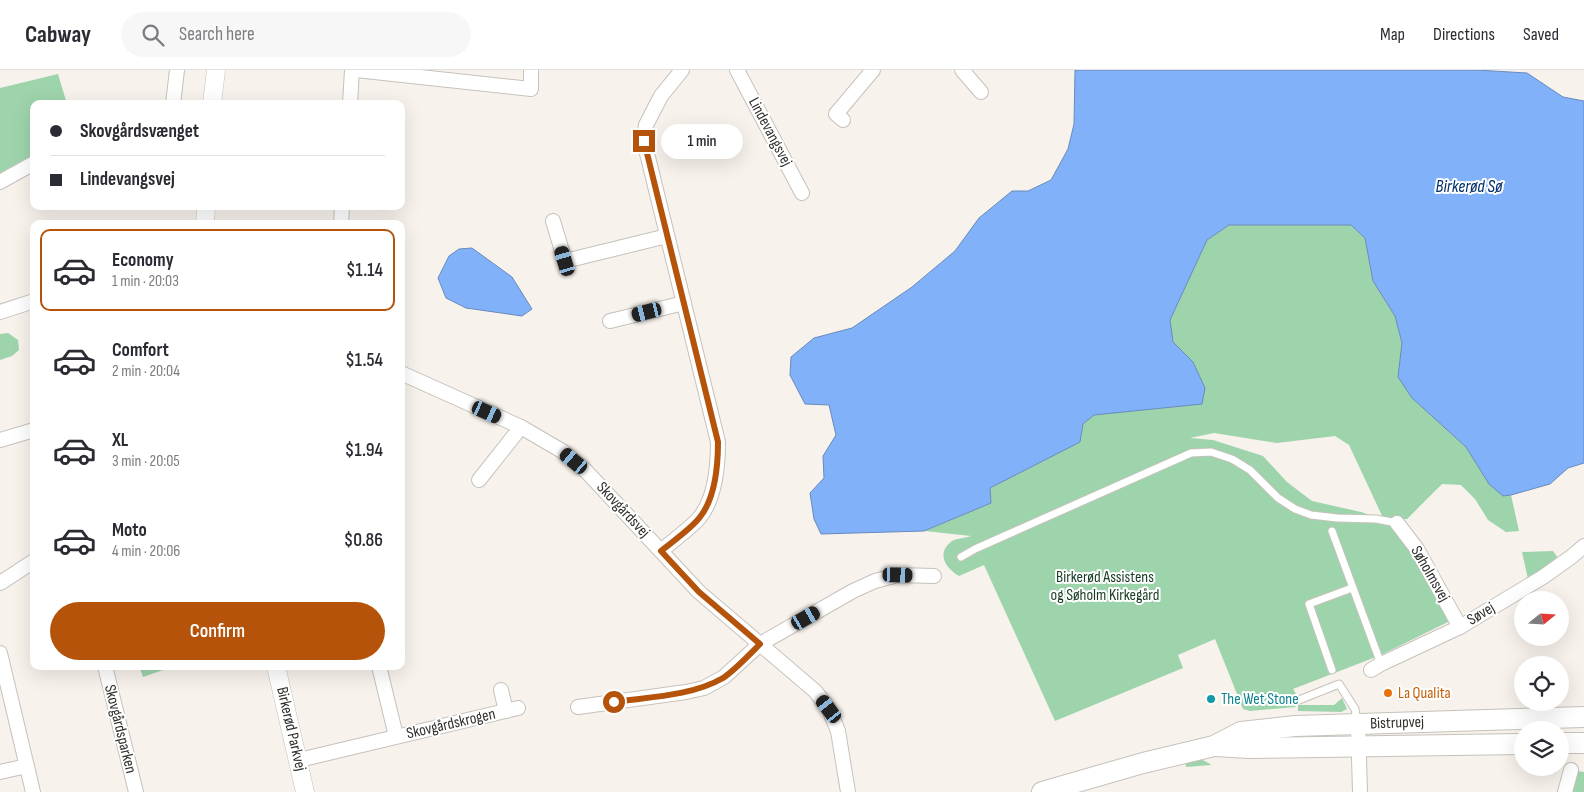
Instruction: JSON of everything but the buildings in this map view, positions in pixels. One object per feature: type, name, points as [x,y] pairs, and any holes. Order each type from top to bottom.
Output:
[{"type":"main road","name":"Bistrupvej","points":[[1042,792],[1143,762],[1214,746],[1241,732],[1295,726],[1584,717]]},
{"type":"main road","points":[[1569,743],[1584,743]]},
{"type":"main road","name":"Bistrupvej","points":[[1214,746],[1248,748],[1514,744]]},
{"type":"street","points":[[173,100],[177,70]]},
{"type":"street","points":[[212,100],[216,70]]},
{"type":"street","points":[[350,100],[354,70],[531,89],[531,70]]},
{"type":"street","points":[[661,551],[699,518],[708,503],[718,465],[718,442],[644,141],[646,125],[661,96],[682,70]]},
{"type":"street","name":"Lindevangsvej","points":[[737,70],[802,193]]},
{"type":"street","points":[[843,120],[836,114],[873,70]]},
{"type":"street","points":[[962,70],[981,92]]},
{"type":"street","points":[[0,182],[30,165]]},
{"type":"street","points":[[553,220],[565,261],[667,236]]},
{"type":"street","points":[[0,312],[30,302]]},
{"type":"street","points":[[610,321],[684,302]]},
{"type":"street","name":"Skovgårdsvej","points":[[405,375],[521,428],[562,451],[586,471],[699,592],[815,691],[829,709],[838,731],[848,792]]},
{"type":"street","points":[[478,480],[521,428]]},
{"type":"street","points":[[0,440],[30,431]]},
{"type":"street","name":"Søholmsvej","points":[[1397,523],[1417,549],[1460,627]]},
{"type":"street","name":"Søvej","points":[[1376,667],[1460,627],[1543,577],[1584,546]]},
{"type":"street","points":[[0,582],[30,563]]},
{"type":"street","points":[[578,706],[704,688],[724,677],[760,644],[853,591],[875,581],[898,575],[934,576]]},
{"type":"street","points":[[0,653],[33,792]]},
{"type":"street","name":"Skovgårdsparken","points":[[106,670],[136,792]]},
{"type":"street","name":"Birkerød Parkvej","points":[[277,670],[305,792]]},
{"type":"street","name":"Skovgårdskrogen","points":[[380,670],[396,736]]},
{"type":"street","name":"Skovgårdskrogen","points":[[298,760],[512,710],[501,690]]},
{"type":"street","points":[[1358,724],[1360,792]]},
{"type":"street","points":[[0,772],[27,766]]},
{"type":"street","points":[[1565,792],[1571,770]]},
{"type":"lane","points":[[961,557],[974,549],[1191,453],[1211,452],[1232,459],[1250,470],[1278,498],[1295,509],[1311,515],[1376,519],[1397,523]]},
{"type":"lane","points":[[1332,530],[1376,667]]},
{"type":"lane","points":[[1332,670],[1309,604],[1352,588]]},
{"type":"lane","points":[[1299,700],[1339,684],[1354,709],[1358,724]]},
{"type":"green space","points":[[58,74],[66,100],[30,100],[30,161],[0,173],[0,88]]},
{"type":"green space","name":"Birkerød Assistens og Søholm Kirkegård","points":[[1229,225],[1351,225],[1365,238],[1373,281],[1395,316],[1402,343],[1399,378],[1412,398],[1466,447],[1489,484],[1503,496],[1511,495],[1519,531],[1506,532],[1488,520],[1475,499],[1461,485],[1442,484],[1407,519],[1385,520],[1405,543],[1423,569],[1450,621],[1381,655],[1293,689],[1298,697],[1292,701],[1296,707],[1250,711],[1243,709],[1215,639],[1178,655],[1183,668],[1055,721],[984,565],[959,576],[946,565],[943,555],[947,546],[956,539],[971,536],[925,531],[990,503],[990,488],[1080,442],[1083,424],[1094,415],[1202,404],[1193,362],[1173,342],[1169,320],[1207,240]],"holes":[[[1214,433],[1277,443],[1335,436],[1349,445],[1384,520],[1361,512],[1312,501],[1287,482],[1263,456],[1213,440],[1190,438]]]},
{"type":"green space","points":[[8,333],[18,340],[19,350],[12,356],[0,360],[0,334]]},
{"type":"green space","points":[[1553,551],[1558,558],[1528,579],[1522,552]]},
{"type":"green space","points":[[140,670],[163,670],[143,677]]},
{"type":"green space","points":[[1342,698],[1347,709],[1341,712],[1298,711],[1298,705],[1334,705]]},
{"type":"green space","points":[[1199,758],[1211,765],[1186,767],[1185,761]]},
{"type":"green space","points":[[1578,771],[1584,772],[1584,792],[1571,792]]},
{"type":"water","name":"Birkerød Sø","points":[[1075,70],[1476,70],[1527,73],[1563,97],[1584,101],[1584,463],[1568,468],[1550,484],[1503,496],[1489,484],[1466,447],[1412,398],[1398,377],[1402,343],[1395,316],[1373,281],[1365,238],[1351,225],[1229,225],[1207,240],[1170,320],[1173,342],[1193,362],[1205,388],[1202,404],[1094,415],[1083,424],[1080,442],[990,488],[991,503],[924,531],[821,534],[814,519],[810,493],[824,478],[823,456],[836,435],[829,405],[805,404],[790,375],[791,357],[814,338],[852,328],[912,287],[955,251],[979,218],[1012,191],[1028,191],[1051,180],[1068,149],[1074,124]]},
{"type":"water","points":[[472,248],[512,277],[532,309],[522,316],[466,308],[446,298],[438,278],[449,256],[459,249]]},
{"type":"place","name":"La Qualita","points":[[1388,693]]},
{"type":"place","name":"The Wet Stone","points":[[1211,699]]},
{"type":"route","points":[[614,702],[704,688],[724,677],[760,644],[699,592],[661,551],[699,518],[708,503],[718,465],[718,442],[644,141]]}]
